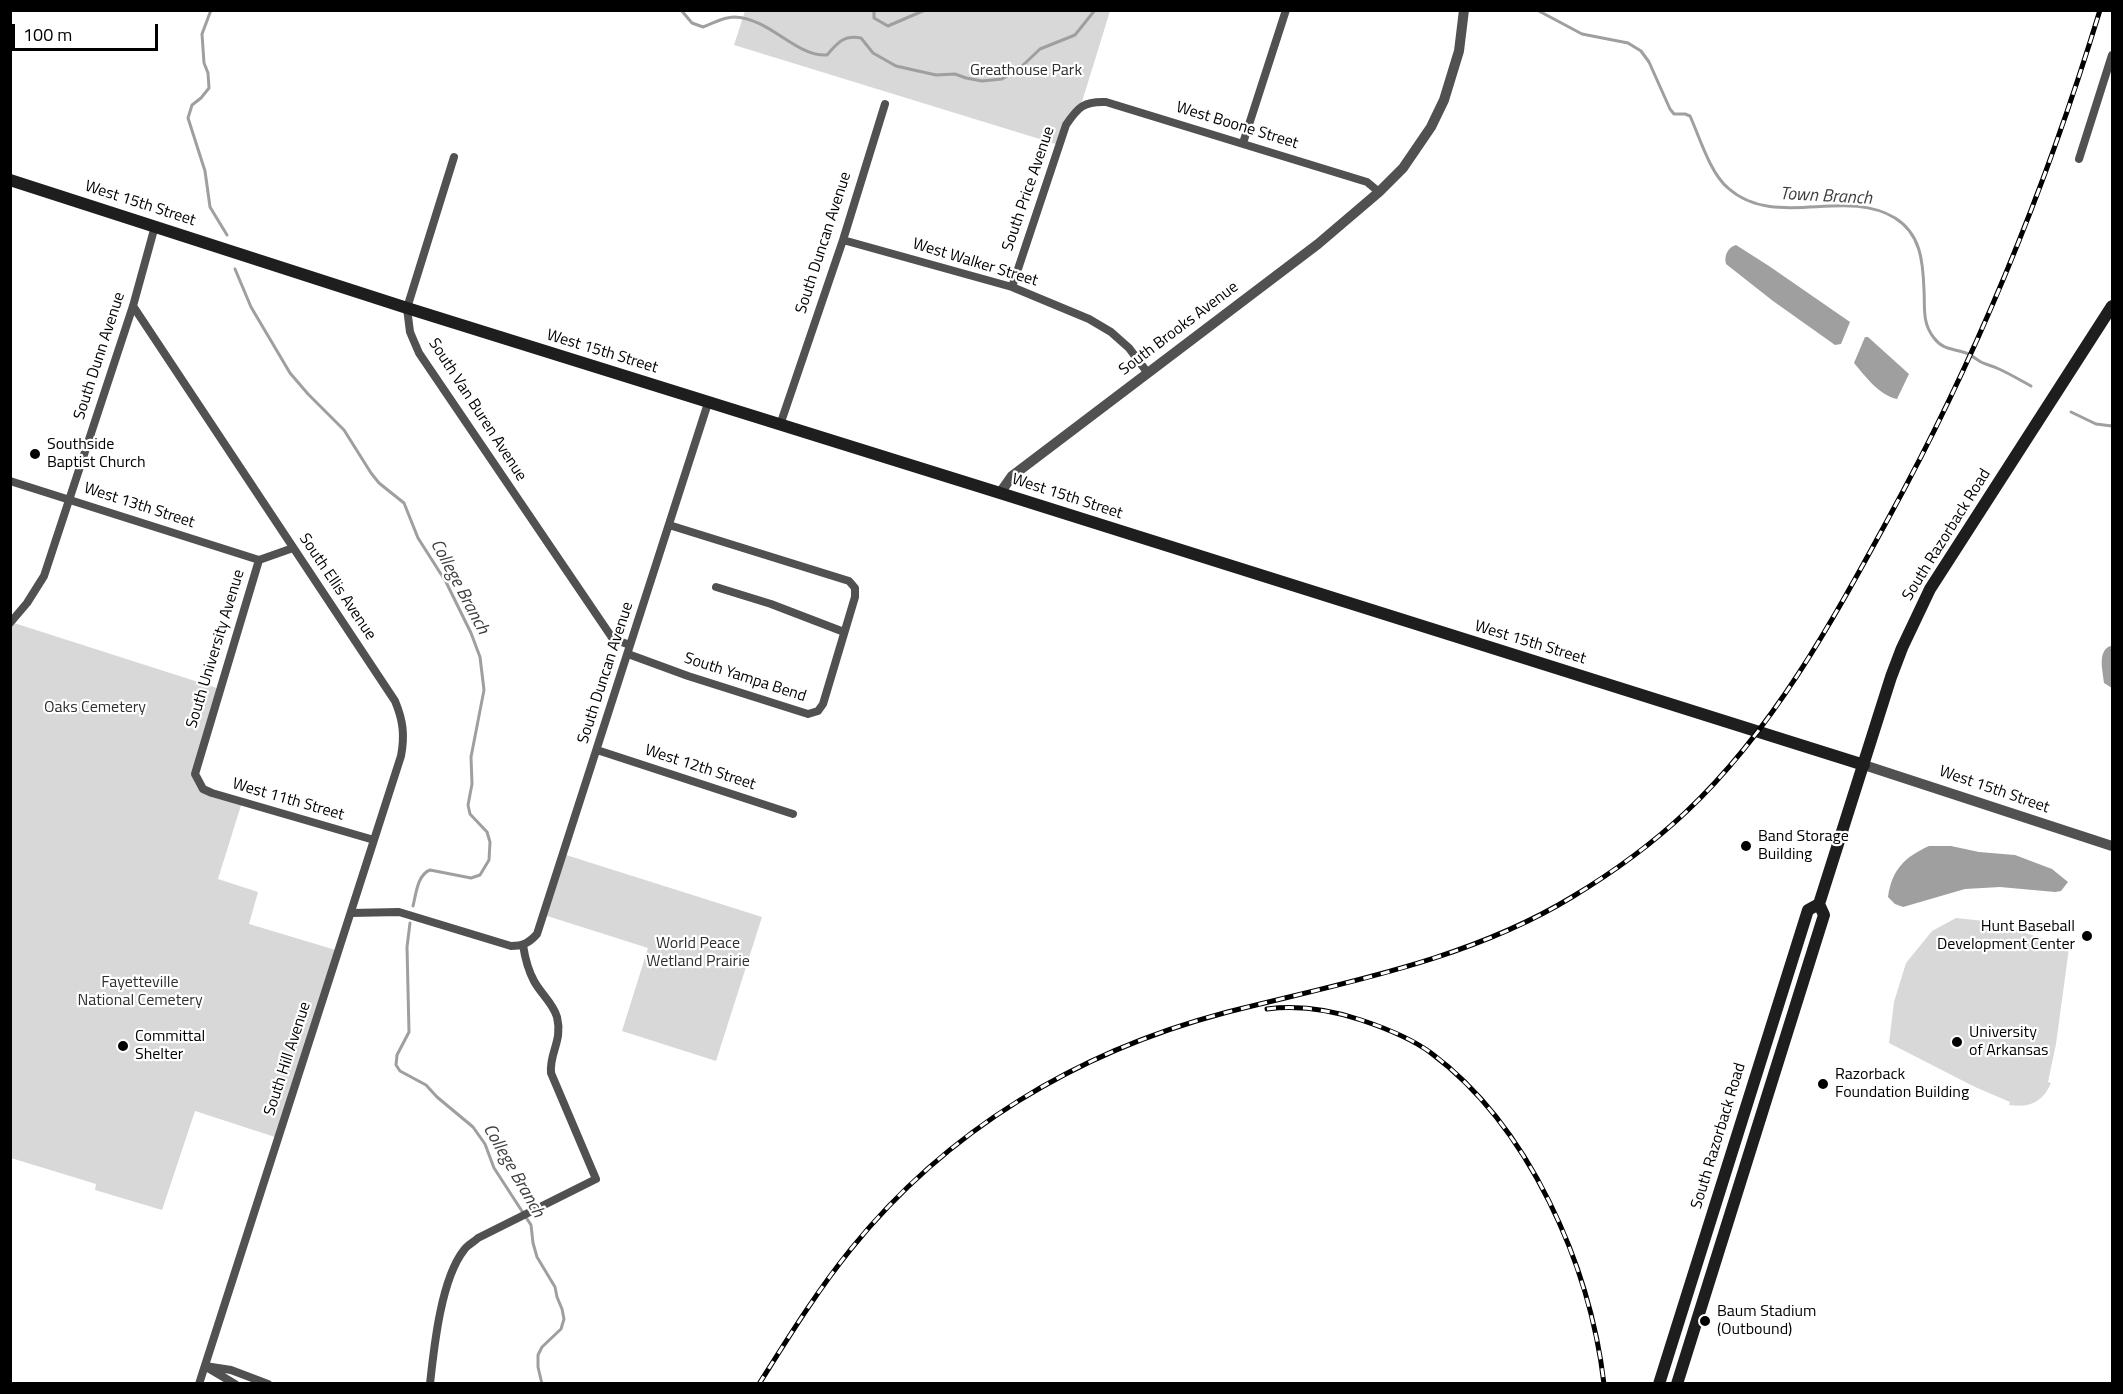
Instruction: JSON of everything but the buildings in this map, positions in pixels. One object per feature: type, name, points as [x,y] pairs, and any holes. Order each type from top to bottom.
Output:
[{"type":"main road","name":"West 15th Street","points":[[10,180],[708,403],[1864,765]]},
{"type":"main road","name":"South Razorback Road","points":[[1677,1383],[1824,915],[1819,904],[1902,648],[1930,589],[2112,306]]},
{"type":"main road","name":"South Razorback Road","points":[[1659,1383],[1808,910],[1819,904]]},
{"type":"street","points":[[1243,142],[1286,10]]},
{"type":"street","name":"South Brooks Avenue","points":[[1000,493],[1012,476],[1318,244],[1379,192],[1403,168],[1418,148],[1444,100],[1459,51],[1464,10]]},
{"type":"street","points":[[2079,159],[2112,55]]},
{"type":"street","name":"West Boone Street","points":[[1082,106],[1093,102],[1107,102],[1367,182],[1379,192]]},
{"type":"street","name":"South Duncan Avenue","points":[[780,425],[843,240],[885,104]]},
{"type":"street","name":"South Price Avenue","points":[[1012,286],[1066,125],[1082,106]]},
{"type":"street","name":"South Van Buren Avenue","points":[[454,157],[407,308],[410,332],[419,353],[613,639],[629,649]]},
{"type":"street","name":"South Dunn Avenue","points":[[10,623],[27,603],[44,576],[133,306],[155,226]]},
{"type":"street","name":"West Walker Street","points":[[843,240],[1012,286],[1089,319],[1111,332],[1129,348],[1147,372]]},
{"type":"street","name":"South Ellis Avenue","points":[[133,306],[395,701],[402,720],[404,734],[402,748],[351,913]]},
{"type":"street","name":"South Duncan Avenue","points":[[523,945],[537,934],[708,403]]},
{"type":"street","name":"West 13th Street","points":[[10,481],[259,560]]},
{"type":"street","name":"South Yampa Bend","points":[[629,649],[688,676],[808,714],[818,711],[823,704],[855,597],[855,588],[849,581],[669,525]]},
{"type":"street","name":"South University Avenue","points":[[198,782],[195,774],[196,766],[259,560],[293,548]]},
{"type":"street","points":[[716,587],[771,604],[844,632]]},
{"type":"street","name":"West 12th Street","points":[[597,750],[793,814]]},
{"type":"street","name":"West 15th Street","points":[[1864,765],[2112,846]]},
{"type":"street","name":"West 11th Street","points":[[198,782],[203,789],[212,793],[374,840]]},
{"type":"street","points":[[351,913],[399,912],[511,946],[523,945],[527,966],[534,982],[549,1001],[556,1016],[559,1035],[550,1067],[551,1073],[596,1179],[478,1238],[465,1249],[453,1269],[440,1313],[430,1383]]},
{"type":"street","name":"South Hill Avenue","points":[[199,1383],[351,913]]},
{"type":"street","points":[[205,1366],[226,1380],[235,1383]]},
{"type":"street","points":[[205,1366],[231,1370],[268,1383]]},
{"type":"green space","name":"Greathouse Park","points":[[745,11],[1110,11],[1081,105],[1059,145],[734,45]]},
{"type":"green space","name":"Fayetteville National Cemetery","points":[[11,622],[220,689],[196,766],[203,789],[242,802],[218,879],[258,892],[249,924],[339,951],[278,1138],[195,1111],[162,1210],[95,1190],[96,1184],[11,1158]]},
{"type":"green space","name":"World Peace Wetland Prairie","points":[[563,854],[762,917],[716,1061],[622,1031],[648,948],[544,915]]},
{"type":"green space","points":[[1956,918],[1994,922],[2069,948],[2056,1044],[2048,1082],[2051,1083],[2044,1095],[2035,1102],[2023,1106],[2009,1105],[2010,1102],[1975,1087],[1889,1043],[1894,1002],[1906,963],[1932,931]]},
{"type":"shaded area","points":[[1736,245],[1850,322],[1841,344],[1835,345],[1726,264],[1727,253]]},
{"type":"shaded area","points":[[1865,337],[1868,337],[1909,374],[1897,399],[1879,389],[1854,363]]},
{"type":"shaded area","points":[[2110,646],[2112,647],[2112,688],[2104,683],[2102,662],[2103,653]]},
{"type":"shaded area","points":[[1929,846],[1951,846],[1979,852],[2015,855],[2052,869],[2068,882],[2061,891],[2055,892],[2000,887],[1965,889],[1903,907],[1895,904],[1888,897],[1896,871],[1913,855]]},
{"type":"waterway","name":"College Branch","points":[[211,10],[202,34],[209,88],[192,105],[188,118],[205,171],[210,207],[227,235]]},
{"type":"waterway","name":"Town Branch","points":[[681,10],[692,23],[703,27],[730,17],[747,19],[804,50],[816,54],[827,55],[842,40],[861,38],[873,53],[896,66],[936,75],[955,74],[982,81],[1002,79],[1019,69],[1040,49],[1075,35],[1095,10]]},
{"type":"waterway","points":[[874,10],[874,18],[888,26],[925,10]]},
{"type":"waterway","name":"Town Branch","points":[[1537,10],[1582,34],[1628,43],[1641,51],[1649,62],[1670,109],[1674,114],[1690,116],[1716,174],[1728,188],[1747,200],[1767,206],[1788,208],[1854,206],[1875,210],[1895,218],[1910,232],[1919,250],[1923,269],[1926,321],[1934,338],[1945,347],[1968,354],[2031,386]]},
{"type":"waterway","name":"College Branch","points":[[235,269],[251,307],[290,373],[344,430],[379,483],[404,503],[418,538],[446,582],[480,657],[484,690],[471,757],[472,784],[468,805],[470,814],[487,832],[490,842],[489,860],[480,875],[471,878],[430,870],[422,876],[413,906]]},
{"type":"waterway","name":"Town Branch","points":[[2071,412],[2096,424],[2112,426]]},
{"type":"waterway","name":"College Branch","points":[[410,923],[407,947],[409,1032],[397,1055],[396,1065],[400,1071],[426,1085],[473,1127],[485,1144],[494,1168],[531,1225],[537,1257],[555,1287],[564,1319],[561,1329],[542,1347],[538,1355],[542,1384]]},
{"type":"railway","points":[[759,1384],[826,1281],[889,1206],[929,1167],[972,1132],[1018,1101],[1067,1073],[1170,1029],[1402,968],[1490,938],[1532,919],[1587,888],[1631,858],[1686,812],[1746,746],[1799,673],[1845,597],[1920,458],[1980,333],[2033,206],[2100,10]]},
{"type":"railway","points":[[1267,1009],[1302,1008],[1326,1011],[1379,1026],[1431,1053],[1466,1083],[1497,1119],[1525,1158],[1549,1201],[1569,1246],[1585,1292],[1597,1339],[1604,1384]]},
{"type":"place","name":"Southside Baptist Church","points":[[35,454]]},
{"type":"place","name":"Band Storage Building","points":[[1746,846]]},
{"type":"place","name":"Hunt Baseball Development Center","points":[[2087,936]]},
{"type":"place","name":"University of Arkansas","points":[[1957,1042]]},
{"type":"place","name":"Committal Shelter","points":[[123,1046]]},
{"type":"place","name":"Razorback Foundation Building","points":[[1823,1084]]},
{"type":"place","name":"Baum Stadium (Outbound)","points":[[1705,1321]]},
{"type":"park label","name":"Oaks Cemetery","points":[[95,708]]}]
